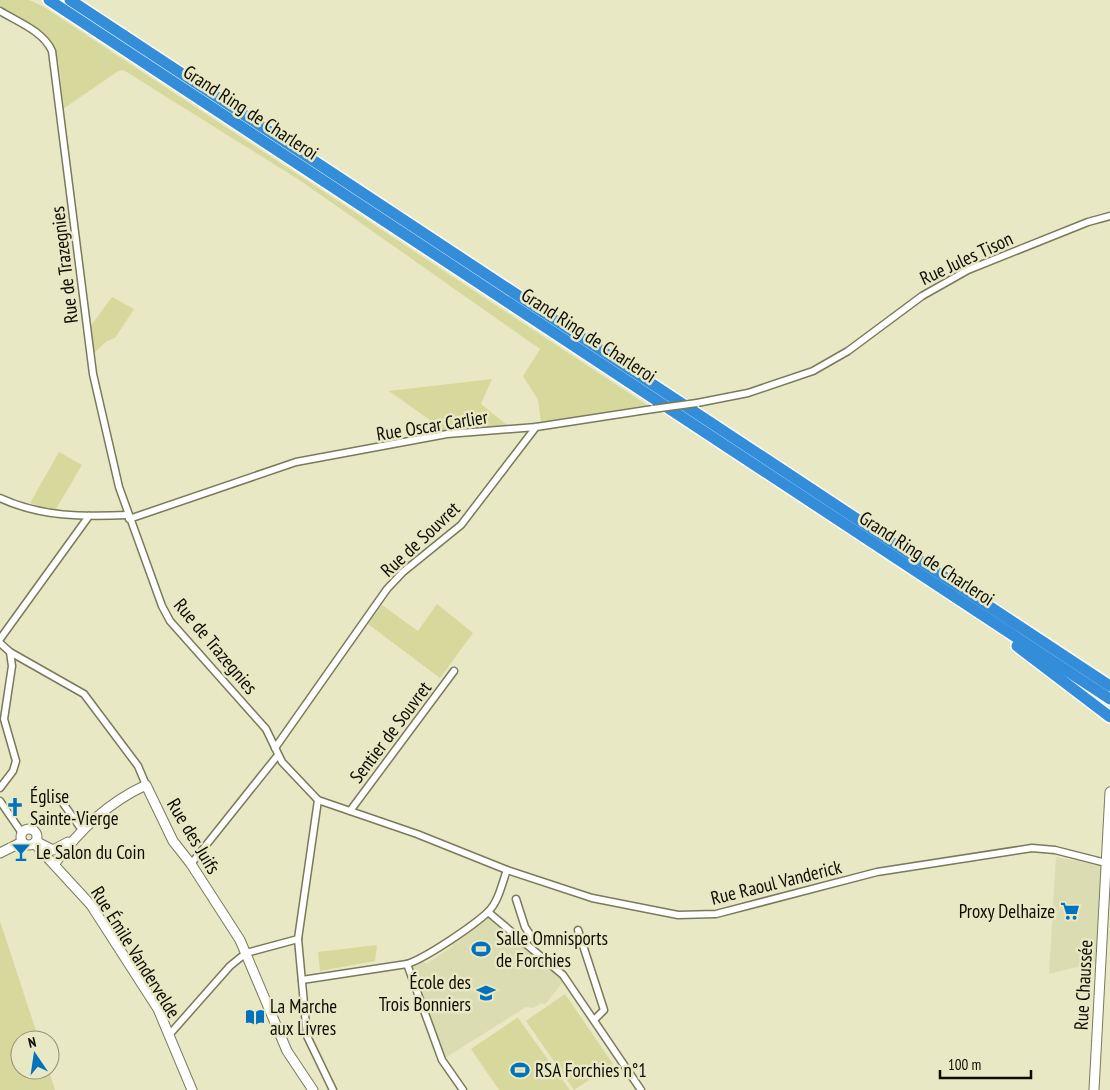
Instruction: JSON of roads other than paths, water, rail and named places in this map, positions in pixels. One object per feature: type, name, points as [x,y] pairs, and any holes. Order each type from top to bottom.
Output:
[{"type":"highway","name":"Grand Ring de Charleroi","points":[[49,0],[1110,699]]},
{"type":"highway","name":"Grand Ring de Charleroi","points":[[70,0],[1110,686]]},
{"type":"highway","points":[[981,614],[989,626],[1110,717]]},
{"type":"street","name":"Rue de Trazegnies","points":[[0,11],[39,34],[49,44],[54,62],[93,374],[114,471],[162,606],[170,621],[266,729],[278,755],[318,800]]},
{"type":"street","name":"Rue Jules Tison","points":[[748,393],[813,371],[848,351],[922,296],[968,270],[1071,229],[1110,216]]},
{"type":"street","name":"Rue Oscar Carlier","points":[[0,498],[42,513],[129,517],[296,462],[447,434],[536,427],[697,403],[748,393]]},
{"type":"street","name":"Rue de Souvret","points":[[275,748],[387,589],[403,572],[461,525],[536,427]]},
{"type":"street","points":[[89,516],[0,641],[10,652],[84,694],[138,766],[146,785]]},
{"type":"street","points":[[0,788],[13,771],[16,761],[4,719],[12,666],[10,652]]},
{"type":"street","name":"Sentier de Souvret","points":[[350,811],[454,671]]},
{"type":"street","points":[[191,864],[278,755]]},
{"type":"street","name":"Rue des Juifs","points":[[55,863],[74,838],[109,806],[128,793],[146,785],[174,841],[191,864],[246,953],[287,1051],[313,1090]]},
{"type":"street","name":"Rue Chaussée","points":[[1094,1090],[1107,918],[1106,863],[1110,792]]},
{"type":"street","points":[[60,799],[82,830]]},
{"type":"street","points":[[318,800],[298,939],[307,1036],[332,1090]]},
{"type":"street","name":"Rue Raoul Vanderick","points":[[318,800],[417,834],[506,870],[592,898],[678,915],[716,914],[877,872],[1032,848],[1056,850],[1106,863]]},
{"type":"street","points":[[0,801],[22,837],[30,844],[35,841],[36,835],[33,830],[27,829],[22,837],[0,853]]},
{"type":"street","name":"Rue des Juifs","points":[[35,841],[53,850],[74,838]]},
{"type":"street","name":"Rue Émile Vandervelde","points":[[35,841],[91,904],[158,1009],[192,1090]]},
{"type":"street","points":[[302,980],[407,964],[422,959],[488,912],[496,900],[506,870]]},
{"type":"street","points":[[516,899],[525,927],[531,936],[525,943]]},
{"type":"street","points":[[488,912],[563,975],[642,1090]]},
{"type":"street","points":[[578,930],[604,1010],[594,1020]]},
{"type":"street","points":[[169,1035],[230,966],[246,953],[298,939]]},
{"type":"street","points":[[407,964],[442,1060],[463,1090]]},
{"type":"place","name":"Église Sainte-Vierge","points":[[15,807]]},
{"type":"place","name":"Le Salon du Coin","points":[[21,852]]},
{"type":"place","name":"Proxy Delhaize","points":[[1070,911]]},
{"type":"place","name":"Salle Omnisports de Forchies","points":[[481,949]]},
{"type":"place","name":"École des Trois Bonniers","points":[[486,993]]},
{"type":"place","name":"La Marche aux Livres","points":[[255,1017]]},
{"type":"place","name":"RSA Forchies n°1","points":[[520,1070]]}]
